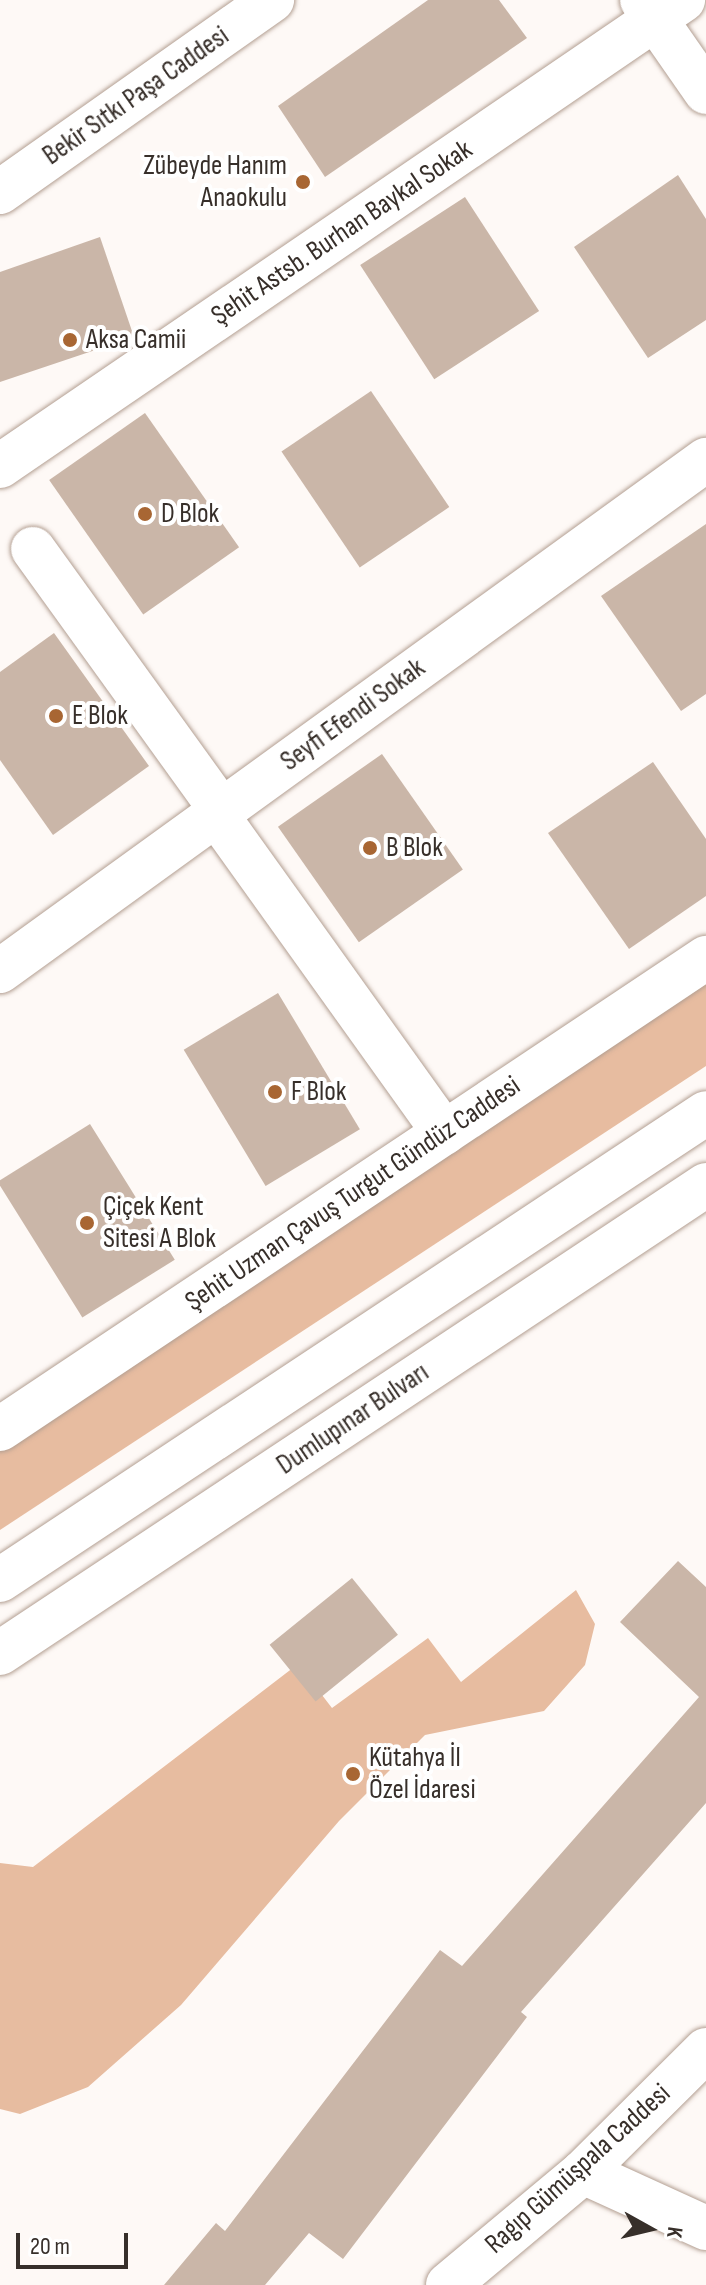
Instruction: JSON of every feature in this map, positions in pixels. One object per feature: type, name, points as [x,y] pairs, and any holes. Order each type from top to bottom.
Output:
[{"type":"street","name":"Bekir Sıtkı Paşa Caddesi","points":[[0,192],[272,0]]},
{"type":"street","points":[[660,7],[706,92]]},
{"type":"street","name":"Şehit Astsb. Burhan Baykal Sokak","points":[[0,466],[660,7]]},
{"type":"street","name":"Seyfi Efendi Sokak","points":[[0,971],[706,460]]},
{"type":"street","points":[[33,549],[444,1133]]},
{"type":"street","name":"Şehit Uzman Çavuş Turgut Gündüz Caddesi","points":[[0,1429],[706,958]]},
{"type":"street","points":[[0,1580],[706,1113]]},
{"type":"street","name":"Dumlupınar Bulvarı","points":[[0,1653],[706,1185]]},
{"type":"street","name":"Ragıp Gümüşpala Caddesi","points":[[460,2282],[583,2172],[706,2050]]},
{"type":"street","points":[[583,2172],[706,2228]]},
{"type":"shaded area","points":[[706,967],[706,1066],[0,1530],[0,1446]]},
{"type":"shaded area","points":[[576,1590],[595,1624],[585,1665],[544,1711],[425,1735],[339,1821],[181,2005],[88,2087],[20,2114],[0,2109],[0,1863],[33,1867],[298,1664],[332,1708],[428,1638],[461,1682]]},
{"type":"building","points":[[428,0],[499,0],[527,38],[325,177],[278,106]]},
{"type":"building","points":[[678,175],[706,219],[706,320],[648,358],[574,247]]},
{"type":"building","points":[[465,197],[539,311],[434,379],[360,265]]},
{"type":"building","points":[[100,237],[134,337],[0,382],[0,272]]},
{"type":"building","points":[[371,391],[449,507],[360,567],[281,451]]},
{"type":"building","name":"D Blok","points":[[145,413],[239,547],[143,614],[49,480]]},
{"type":"building","points":[[706,524],[706,694],[681,711],[601,596]]},
{"type":"building","name":"E Blok","points":[[54,633],[149,766],[53,835],[0,760],[0,672]]},
{"type":"building","name":"B Blok","points":[[382,754],[463,870],[359,942],[278,827]]},
{"type":"building","points":[[653,762],[706,839],[706,896],[629,949],[548,833]]},
{"type":"building","name":"F Blok","points":[[278,993],[360,1129],[266,1186],[184,1050]]},
{"type":"building","name":"Çiçek Kent Sitesi A Blok","points":[[90,1124],[175,1260],[82,1317],[0,1186],[0,1180]]},
{"type":"building","points":[[678,1561],[706,1587],[706,1803],[521,2012],[527,2017],[343,2259],[309,2233],[265,2285],[164,2285],[216,2223],[225,2231],[440,1950],[462,1966],[699,1697],[620,1622]]},
{"type":"building","points":[[352,1578],[398,1635],[316,1701],[270,1645]]},
{"type":"place","name":"Zübeyde Hanım Anaokulu","points":[[303,182]]},
{"type":"place","name":"Aksa Camii","points":[[70,340]]},
{"type":"place","name":"D Blok","points":[[145,514]]},
{"type":"place","name":"E Blok","points":[[56,716]]},
{"type":"place","name":"B Blok","points":[[370,848]]},
{"type":"place","name":"F Blok","points":[[275,1092]]},
{"type":"place","name":"Çiçek Kent Sitesi A Blok","points":[[87,1223]]},
{"type":"place","name":"Kütahya İl Özel İdaresi","points":[[353,1774]]}]
